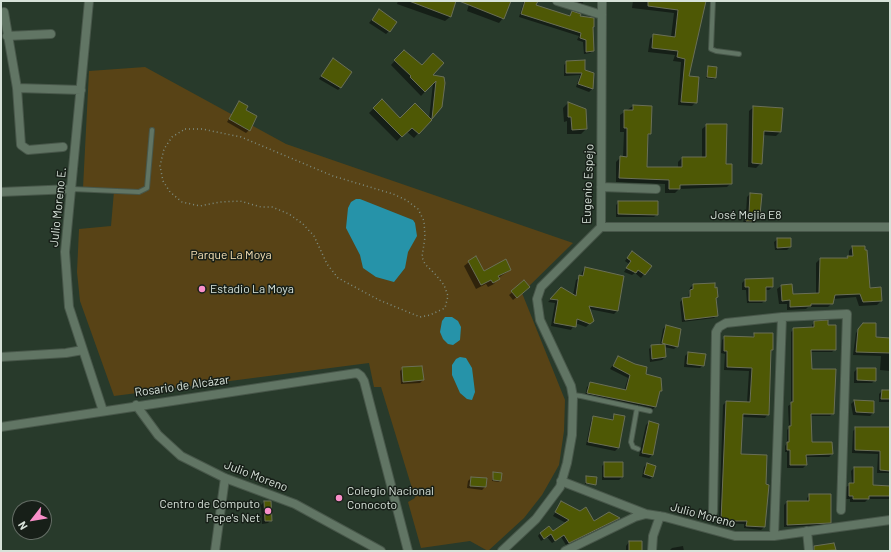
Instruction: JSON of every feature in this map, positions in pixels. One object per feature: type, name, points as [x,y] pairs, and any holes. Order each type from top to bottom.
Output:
[{"type":"street","name":"Julio Moreno E.","points":[[89,1],[66,252],[69,307],[103,411]]},
{"type":"street","points":[[557,1],[602,15]]},
{"type":"street","name":"Eugenio Espejo","points":[[502,551],[536,519],[560,487],[572,435],[573,395],[571,386],[540,320],[537,299],[541,287],[601,227],[602,1]]},
{"type":"street","points":[[4,12],[17,88],[21,145],[28,150],[63,147]]},
{"type":"street","points":[[7,36],[51,34]]},
{"type":"street","points":[[17,88],[81,90]]},
{"type":"street","points":[[601,187],[656,190]]},
{"type":"street","points":[[1,192],[72,189]]},
{"type":"street","name":"José Mejia E8","points":[[601,227],[890,227]]},
{"type":"street","points":[[714,512],[716,332],[719,327],[726,323],[782,317],[847,314],[841,510]]},
{"type":"street","points":[[774,536],[782,317]]},
{"type":"street","points":[[1,357],[66,353],[83,350]]},
{"type":"street","name":"Rosario de Alcázar","points":[[1,427],[136,405],[357,373],[364,381],[408,551]]},
{"type":"street","name":"Julio Moreno","points":[[136,405],[158,435],[180,456],[225,478],[295,504],[381,551]]},
{"type":"street","points":[[215,551],[225,478]]},
{"type":"street","points":[[561,481],[646,514]]},
{"type":"street","name":"Julio Moreno","points":[[565,551],[635,517],[646,514],[660,516],[735,536],[774,536],[890,520]]},
{"type":"street","points":[[652,551],[653,536],[660,516]]},
{"type":"street","points":[[806,531],[809,551]]},
{"type":"lane","points":[[713,1],[711,49],[739,54]]},
{"type":"lane","points":[[72,189],[140,192],[147,188],[152,130]]},
{"type":"lane","points":[[573,395],[650,411]]},
{"type":"lane","points":[[637,408],[631,442],[633,447],[638,449]]},
{"type":"path","points":[[185,129],[202,129],[241,137],[333,176],[393,194],[406,200],[418,209],[424,220],[425,237],[422,257],[425,264],[436,274],[444,285],[448,296],[445,308],[430,315],[420,316],[379,300],[349,284],[338,278],[327,264],[314,236],[303,224],[289,214],[272,208],[261,207],[240,201],[220,202],[200,206],[182,202],[170,192],[163,181],[160,166],[164,149],[172,137],[185,129]]},
{"type":"green space","name":"Parque La Moya","points":[[145,67],[286,144],[573,243],[522,293],[565,400],[564,431],[559,465],[542,495],[524,518],[488,551],[470,541],[421,548],[408,502],[415,498],[381,387],[374,387],[369,363],[114,396],[80,301],[77,272],[79,229],[111,226],[114,191],[83,188],[89,71]]},
{"type":"water","points":[[356,199],[360,199],[413,220],[415,223],[417,236],[408,252],[405,268],[394,282],[376,277],[363,268],[360,255],[346,228],[348,208],[351,202]]},
{"type":"water","points":[[445,317],[452,317],[458,321],[461,327],[460,340],[453,345],[448,344],[443,339],[440,332],[442,321]]},
{"type":"water","points":[[460,357],[466,358],[472,368],[475,392],[472,400],[467,399],[460,393],[452,375],[452,365],[456,359]]},
{"type":"building","points":[[409,1],[456,1],[451,17]]},
{"type":"building","points":[[459,1],[511,1],[504,19]]},
{"type":"building","points":[[525,1],[538,1],[536,5],[570,16],[572,11],[581,14],[580,16],[594,18],[594,51],[586,52],[586,40],[580,38],[581,33],[521,14]]},
{"type":"building","points":[[648,1],[706,1],[689,76],[699,77],[697,103],[681,102],[685,59],[677,57],[678,51],[652,48],[653,34],[675,37],[678,10],[648,6]]},
{"type":"building","points":[[379,9],[397,22],[390,32],[372,20]]},
{"type":"building","points":[[404,50],[422,65],[433,53],[444,63],[433,75],[444,77],[445,83],[442,107],[432,119],[436,81],[425,92],[394,60]]},
{"type":"building","points":[[333,58],[352,72],[341,88],[321,76]]},
{"type":"building","points":[[585,60],[585,70],[594,73],[593,89],[578,84],[582,73],[566,73],[566,61]]},
{"type":"building","points":[[708,66],[717,67],[716,78],[707,77]]},
{"type":"building","points":[[382,99],[400,118],[415,103],[432,120],[419,134],[412,128],[402,137],[373,108]]},
{"type":"building","points":[[239,101],[248,106],[246,110],[257,116],[250,131],[229,119]]},
{"type":"building","points":[[568,102],[586,109],[587,129],[572,130],[571,117],[568,117]]},
{"type":"building","points":[[633,105],[652,106],[651,134],[648,134],[647,167],[682,167],[682,157],[706,157],[706,124],[727,124],[726,164],[732,164],[732,184],[680,185],[680,189],[669,189],[669,180],[619,178],[620,156],[627,157],[627,128],[624,128],[624,110],[633,110]]},
{"type":"building","points":[[753,106],[783,108],[781,132],[764,131],[762,164],[752,163]]},
{"type":"building","points":[[750,193],[762,194],[760,215],[754,215],[754,221],[746,221],[746,213],[749,213]]},
{"type":"building","points":[[618,201],[658,201],[658,215],[618,214]]},
{"type":"building","points":[[777,238],[791,238],[791,247],[777,248]]},
{"type":"building","points":[[852,246],[865,246],[865,250],[867,250],[870,288],[881,287],[882,301],[863,302],[860,294],[835,295],[833,304],[811,304],[811,306],[790,307],[790,300],[782,301],[781,285],[792,284],[793,294],[819,293],[820,258],[848,258],[847,256],[853,256]]},
{"type":"building","points":[[632,251],[652,266],[645,275],[638,270],[636,273],[626,268],[631,261],[627,258]]},
{"type":"building","points":[[476,256],[484,271],[506,259],[511,270],[498,276],[500,279],[493,283],[491,280],[481,285],[468,261]]},
{"type":"building","points":[[585,267],[624,276],[618,311],[589,306],[594,321],[590,324],[577,319],[576,327],[554,323],[558,300],[550,299],[561,287],[576,296],[579,275],[583,276]]},
{"type":"building","points":[[773,278],[773,287],[766,287],[766,301],[749,301],[749,287],[745,287],[745,279]]},
{"type":"building","points":[[524,280],[530,287],[517,298],[511,291]]},
{"type":"building","points":[[715,283],[718,297],[716,298],[718,316],[685,320],[682,298],[690,297],[690,290],[693,289],[693,284]]},
{"type":"building","points":[[828,320],[828,325],[836,325],[836,350],[811,350],[812,369],[836,369],[834,414],[811,414],[812,442],[832,442],[833,454],[806,455],[807,465],[790,465],[790,450],[787,450],[787,442],[789,442],[789,426],[791,426],[791,402],[793,402],[793,328],[814,327],[814,321]]},
{"type":"building","points":[[863,323],[876,323],[876,337],[890,338],[890,353],[856,352],[858,329]]},
{"type":"building","points":[[666,325],[681,329],[678,347],[662,343]]},
{"type":"building","points":[[754,333],[773,333],[769,415],[743,414],[741,454],[767,455],[766,484],[769,485],[765,527],[746,526],[747,521],[721,521],[726,401],[750,402],[752,368],[727,367],[727,351],[724,351],[724,336],[754,337]]},
{"type":"building","points":[[665,344],[666,357],[652,359],[651,345]]},
{"type":"building","points":[[688,352],[706,354],[704,366],[687,364]]},
{"type":"building","points":[[618,356],[635,364],[647,367],[646,374],[661,378],[662,391],[660,391],[656,407],[587,393],[590,382],[626,390],[630,375],[613,366]]},
{"type":"building","points":[[422,366],[424,380],[403,382],[402,367]]},
{"type":"building","points":[[857,368],[876,368],[876,381],[857,380]]},
{"type":"building","points":[[882,390],[890,390],[890,399],[881,399]]},
{"type":"building","points":[[854,400],[874,401],[874,413],[856,412]]},
{"type":"building","points":[[614,414],[625,416],[619,448],[588,442],[593,416],[613,420]]},
{"type":"building","points":[[649,421],[659,424],[653,455],[642,453]]},
{"type":"building","points":[[855,427],[890,427],[890,471],[880,470],[880,451],[855,450]]},
{"type":"building","points":[[604,462],[623,462],[623,477],[604,477]]},
{"type":"building","points":[[647,463],[656,466],[653,477],[644,474]]},
{"type":"building","points":[[854,467],[873,467],[873,485],[890,486],[890,496],[869,496],[869,499],[853,499],[853,496],[849,496],[849,483],[854,483]]},
{"type":"building","points":[[493,472],[502,473],[501,481],[493,480]]},
{"type":"building","points":[[586,476],[597,477],[596,485],[586,483]]},
{"type":"building","points":[[471,477],[487,478],[486,487],[470,486]]},
{"type":"building","points":[[809,494],[831,494],[831,523],[787,525],[787,501],[809,501]]},
{"type":"building","name":"Centro de Computo Pepe's Net","points":[[264,501],[271,501],[272,521],[265,521]]},
{"type":"building","points":[[561,501],[580,511],[586,507],[594,521],[609,512],[620,518],[569,543],[564,535],[555,541],[551,534],[544,539],[540,533],[549,526],[553,531],[569,520],[555,512]]},
{"type":"building","points":[[629,541],[642,541],[642,551],[629,551]]},
{"type":"building","points":[[834,543],[836,550],[814,551],[814,546]]},
{"type":"place","name":"Estadio La Moya","points":[[202,289]]},
{"type":"place","name":"Colegio Nacional Conocoto","points":[[339,498]]},
{"type":"place","name":"Centro de Computo Pepe's Net","points":[[268,511]]}]
